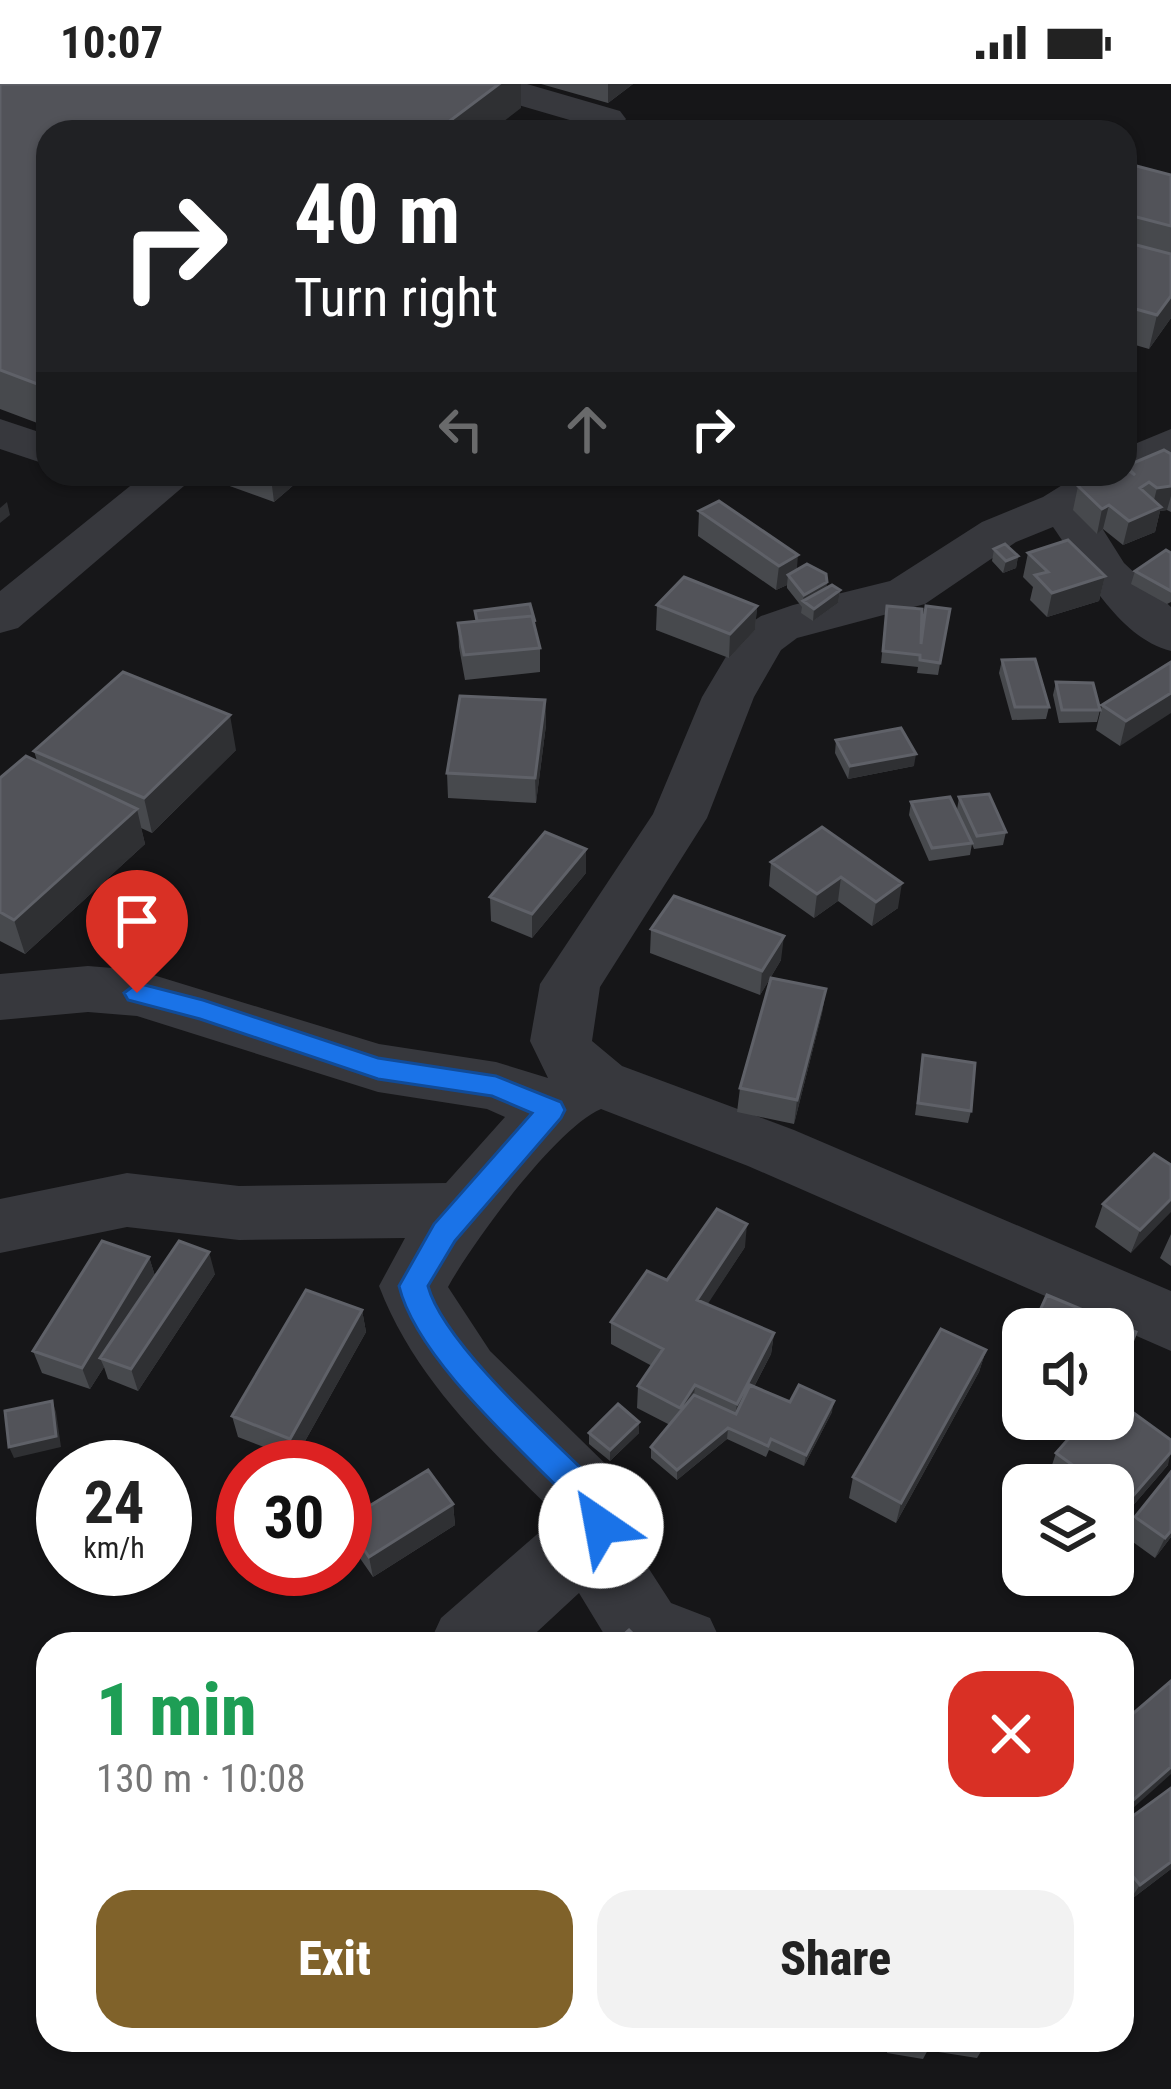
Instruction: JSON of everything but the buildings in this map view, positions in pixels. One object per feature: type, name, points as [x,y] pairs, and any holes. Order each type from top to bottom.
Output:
[{"type":"street","points":[[487,84],[606,120]]},
{"type":"street","points":[[0,433],[36,446]]},
{"type":"street","points":[[1137,461],[1171,443]]},
{"type":"street","points":[[0,617],[139,486]]},
{"type":"street","points":[[576,1096],[561,1041],[570,984],[679,818],[728,697],[761,640],[778,627],[811,616],[907,592],[999,532],[1060,507],[1094,486]]},
{"type":"street","points":[[1060,507],[1076,523],[1104,572],[1171,635]]},
{"type":"street","points":[[0,997],[88,989],[137,993],[378,1068],[576,1096],[771,1148],[1171,1322]]},
{"type":"street","points":[[481,1632],[601,1526],[599,1507],[458,1361],[419,1310],[413,1286],[463,1210],[576,1096]]},
{"type":"street","points":[[0,1226],[127,1200],[239,1213],[463,1210]]},
{"type":"street","points":[[587,1538],[648,1632]]},
{"type":"route","points":[[137,993],[378,1068],[496,1086],[552,1110],[444,1232],[413,1286],[419,1310],[458,1361],[599,1507],[601,1526]]}]
